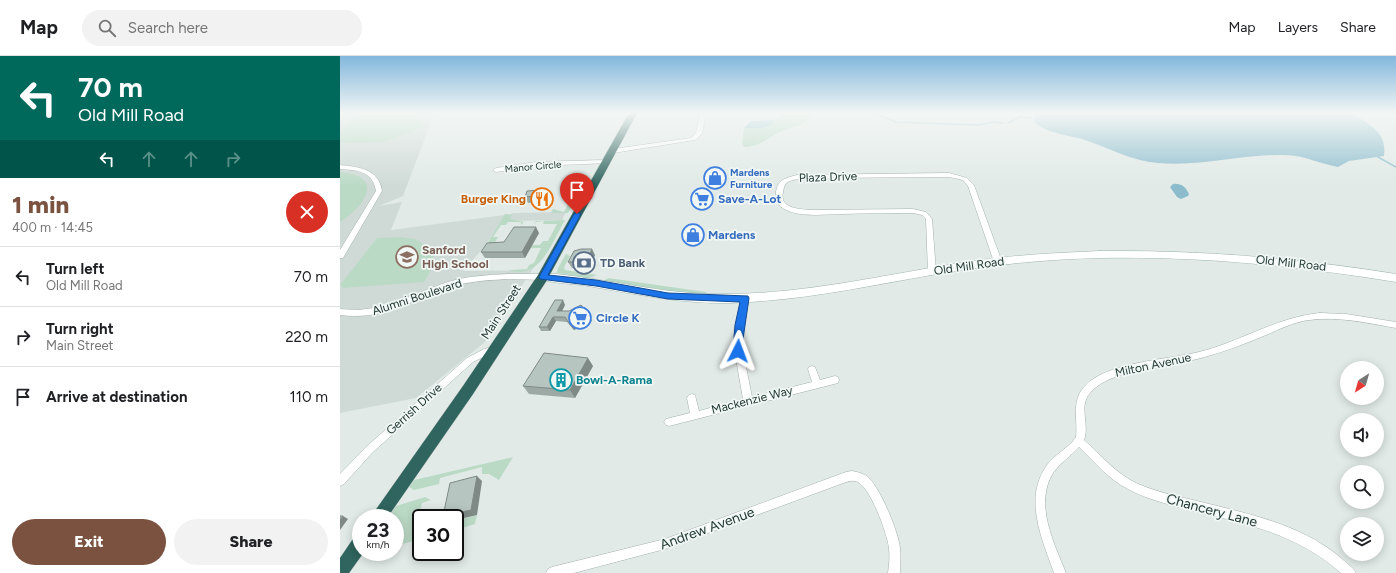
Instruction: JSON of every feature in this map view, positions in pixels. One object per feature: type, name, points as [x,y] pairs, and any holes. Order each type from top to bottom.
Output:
[{"type":"highway","name":"Main Street","points":[[384,509],[496,348],[543,277],[620,137]]},
{"type":"highway","points":[[340,572],[352,555]]},
{"type":"street","points":[[613,151],[693,139],[695,137]]},
{"type":"street","name":"Manor Circle","points":[[536,164],[606,164],[496,170],[536,164]]},
{"type":"street","points":[[340,167],[357,169],[369,173],[377,181],[379,191],[340,256]]},
{"type":"street","name":"Plaza Drive","points":[[932,272],[929,219],[924,214],[913,211],[809,212],[793,210],[786,208],[779,201],[778,195],[782,185],[786,180],[792,178],[813,176],[949,175],[961,177],[971,185],[998,262]]},
{"type":"street","name":"Old Mill Road","points":[[543,277],[596,283],[668,296],[716,299],[782,295],[998,262],[1093,255],[1198,255],[1297,263],[1395,279]]},
{"type":"street","name":"Alumni Boulevard","points":[[340,312],[366,313],[384,309],[451,284],[474,279],[543,277]]},
{"type":"street","points":[[745,298],[737,342],[748,401]]},
{"type":"street","name":"Milton Avenue","points":[[1079,441],[1081,436],[1078,410],[1083,396],[1092,384],[1109,374],[1200,355],[1295,320],[1309,317],[1341,316],[1396,325]]},
{"type":"street","name":"Gerrish Drive","points":[[340,481],[373,447],[470,360],[496,348]]},
{"type":"street","points":[[812,369],[817,384]]},
{"type":"street","name":"Mackenzie Way","points":[[669,422],[835,380]]},
{"type":"street","points":[[692,398],[695,415]]},
{"type":"street","points":[[1060,573],[1043,519],[1041,492],[1049,469],[1079,441]]},
{"type":"street","name":"Chancery Lane","points":[[1079,441],[1116,476],[1131,485],[1163,497],[1288,531],[1315,545],[1350,573]]},
{"type":"street","name":"Andrew Avenue","points":[[552,573],[665,544],[846,477],[859,476],[870,488],[891,532],[894,545],[894,573]]},
{"type":"shaded area","name":"Sanford High School","points":[[340,137],[425,137],[403,196],[379,206],[402,202],[391,230],[512,214],[511,213],[566,212],[562,220],[502,221],[484,247],[463,271],[527,270],[534,267],[485,342],[416,398],[340,413]]},
{"type":"green space","points":[[340,137],[397,137],[384,142],[340,143]]},
{"type":"green space","points":[[743,137],[771,137],[749,147],[744,147],[742,143]]},
{"type":"green space","points":[[340,172],[354,175],[363,179],[367,185],[367,192],[357,208],[340,222]]},
{"type":"green space","points":[[582,191],[568,213],[551,213],[553,209],[564,212],[574,192]]},
{"type":"green space","points":[[505,214],[512,215],[510,219],[524,222],[521,225],[521,222],[508,222],[506,225],[501,225],[493,237],[498,237],[494,244],[540,245],[543,241],[548,241],[557,224],[543,224],[544,221],[536,222],[533,225],[536,221],[565,220],[544,257],[530,270],[521,272],[510,271],[527,269],[529,265],[534,263],[541,248],[484,249]]},
{"type":"green space","points":[[400,237],[415,239],[432,249],[432,266],[424,282],[343,288],[340,285],[377,238]]},
{"type":"green space","points":[[566,254],[570,256],[564,267],[565,270],[597,275],[589,278],[557,273],[558,268]]},
{"type":"green space","points":[[608,278],[707,293],[701,295],[606,282],[605,280]]},
{"type":"green space","points":[[513,457],[499,480],[489,474],[482,474],[482,467],[440,478],[439,484],[414,490],[409,487],[414,480]]},
{"type":"green space","points":[[425,497],[431,500],[422,503],[420,509],[412,509],[412,541],[404,544],[404,509],[394,509],[396,506]]},
{"type":"green space","points":[[477,515],[475,524],[464,527],[464,518]]},
{"type":"water","points":[[1074,137],[1381,137],[1383,141],[1384,156],[1349,161],[1338,167],[1292,155],[1253,156],[1206,162],[1174,164],[1138,160]]},
{"type":"water","points":[[1173,184],[1178,184],[1185,187],[1189,194],[1188,196],[1181,199],[1177,197],[1170,187]]},
{"type":"building","points":[[540,190],[537,196],[525,197],[527,191]]},
{"type":"building","points":[[514,227],[536,227],[522,252],[481,252],[487,243],[504,242]]},
{"type":"building","points":[[581,249],[592,249],[586,262],[568,262],[574,251]]},
{"type":"building","points":[[555,300],[563,300],[557,311],[569,311],[581,305],[590,317],[571,326],[565,317],[553,317],[547,327],[539,327]]},
{"type":"building","points":[[544,353],[588,358],[570,390],[523,386]]},
{"type":"building","points":[[477,476],[471,510],[464,512],[464,509],[444,509],[450,483]]},
{"type":"waterway","points":[[1378,157],[1396,167]]},
{"type":"place","name":"Mardens Furniture","points":[[715,178]]},
{"type":"place","name":"Burger King","points":[[542,199]]},
{"type":"place","name":"Save-A-Lot","points":[[702,199]]},
{"type":"place","name":"Mardens","points":[[693,235]]},
{"type":"place","name":"Sanford High School","points":[[407,257]]},
{"type":"place","name":"TD Bank","points":[[584,263]]},
{"type":"place","name":"Circle K","points":[[580,318]]},
{"type":"place","name":"Bowl-A-Rama","points":[[561,380]]},
{"type":"route","points":[[577,214],[543,277],[554,277],[596,283],[668,296],[716,299],[745,298],[739,325],[737,342],[738,351]]}]
